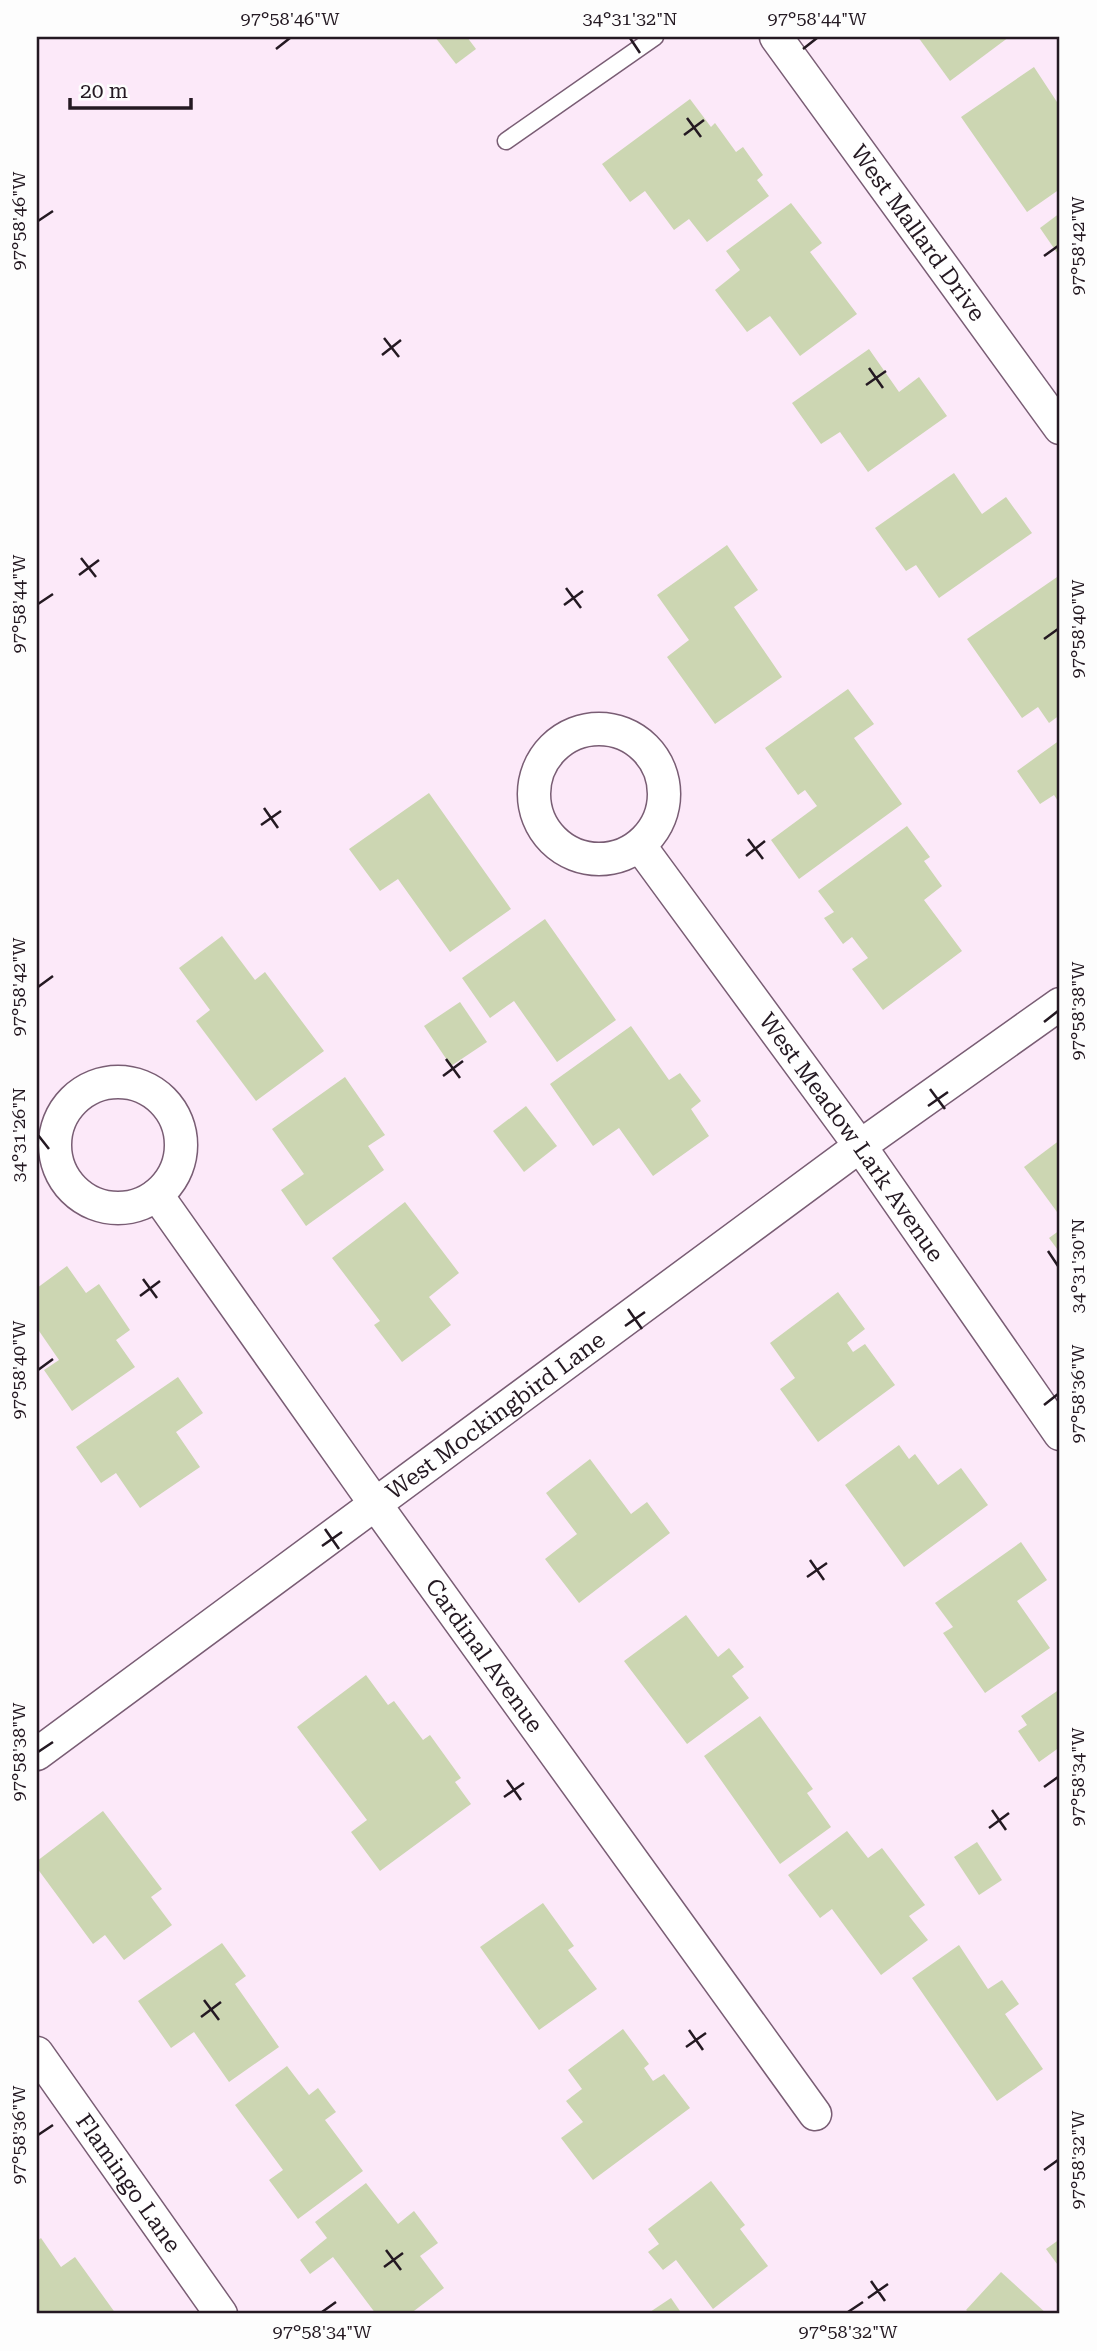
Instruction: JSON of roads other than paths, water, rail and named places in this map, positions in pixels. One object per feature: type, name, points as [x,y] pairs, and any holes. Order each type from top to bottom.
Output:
[{"type":"street","name":"West Mallard Drive","points":[[776,37],[1060,428]]},
{"type":"street","points":[[588,729],[610,729],[631,736],[647,750],[659,768],[664,789],[663,810],[654,830],[639,846],[620,856],[599,860],[578,856],[558,846],[544,830],[536,810],[534,789],[539,767],[551,749],[568,736],[588,729]]},
{"type":"street","name":"West Meadow Lark Avenue","points":[[639,846],[860,1146],[1060,1434]]},
{"type":"street","name":"West Mockingbird Lane","points":[[37,1754],[860,1146],[1060,1004]]},
{"type":"street","points":[[125,1081],[146,1087],[163,1100],[176,1117],[181,1138],[180,1160],[171,1179],[157,1195],[139,1205],[119,1209],[98,1206],[80,1196],[66,1181],[55,1152],[58,1122],[68,1104],[84,1091],[104,1082],[125,1081]]},
{"type":"street","name":"Cardinal Avenue","points":[[157,1195],[376,1505],[815,2114]]},
{"type":"street","name":"Flamingo Lane","points":[[37,2053],[221,2314]]},
{"type":"lane","points":[[506,141],[655,37]]}]
